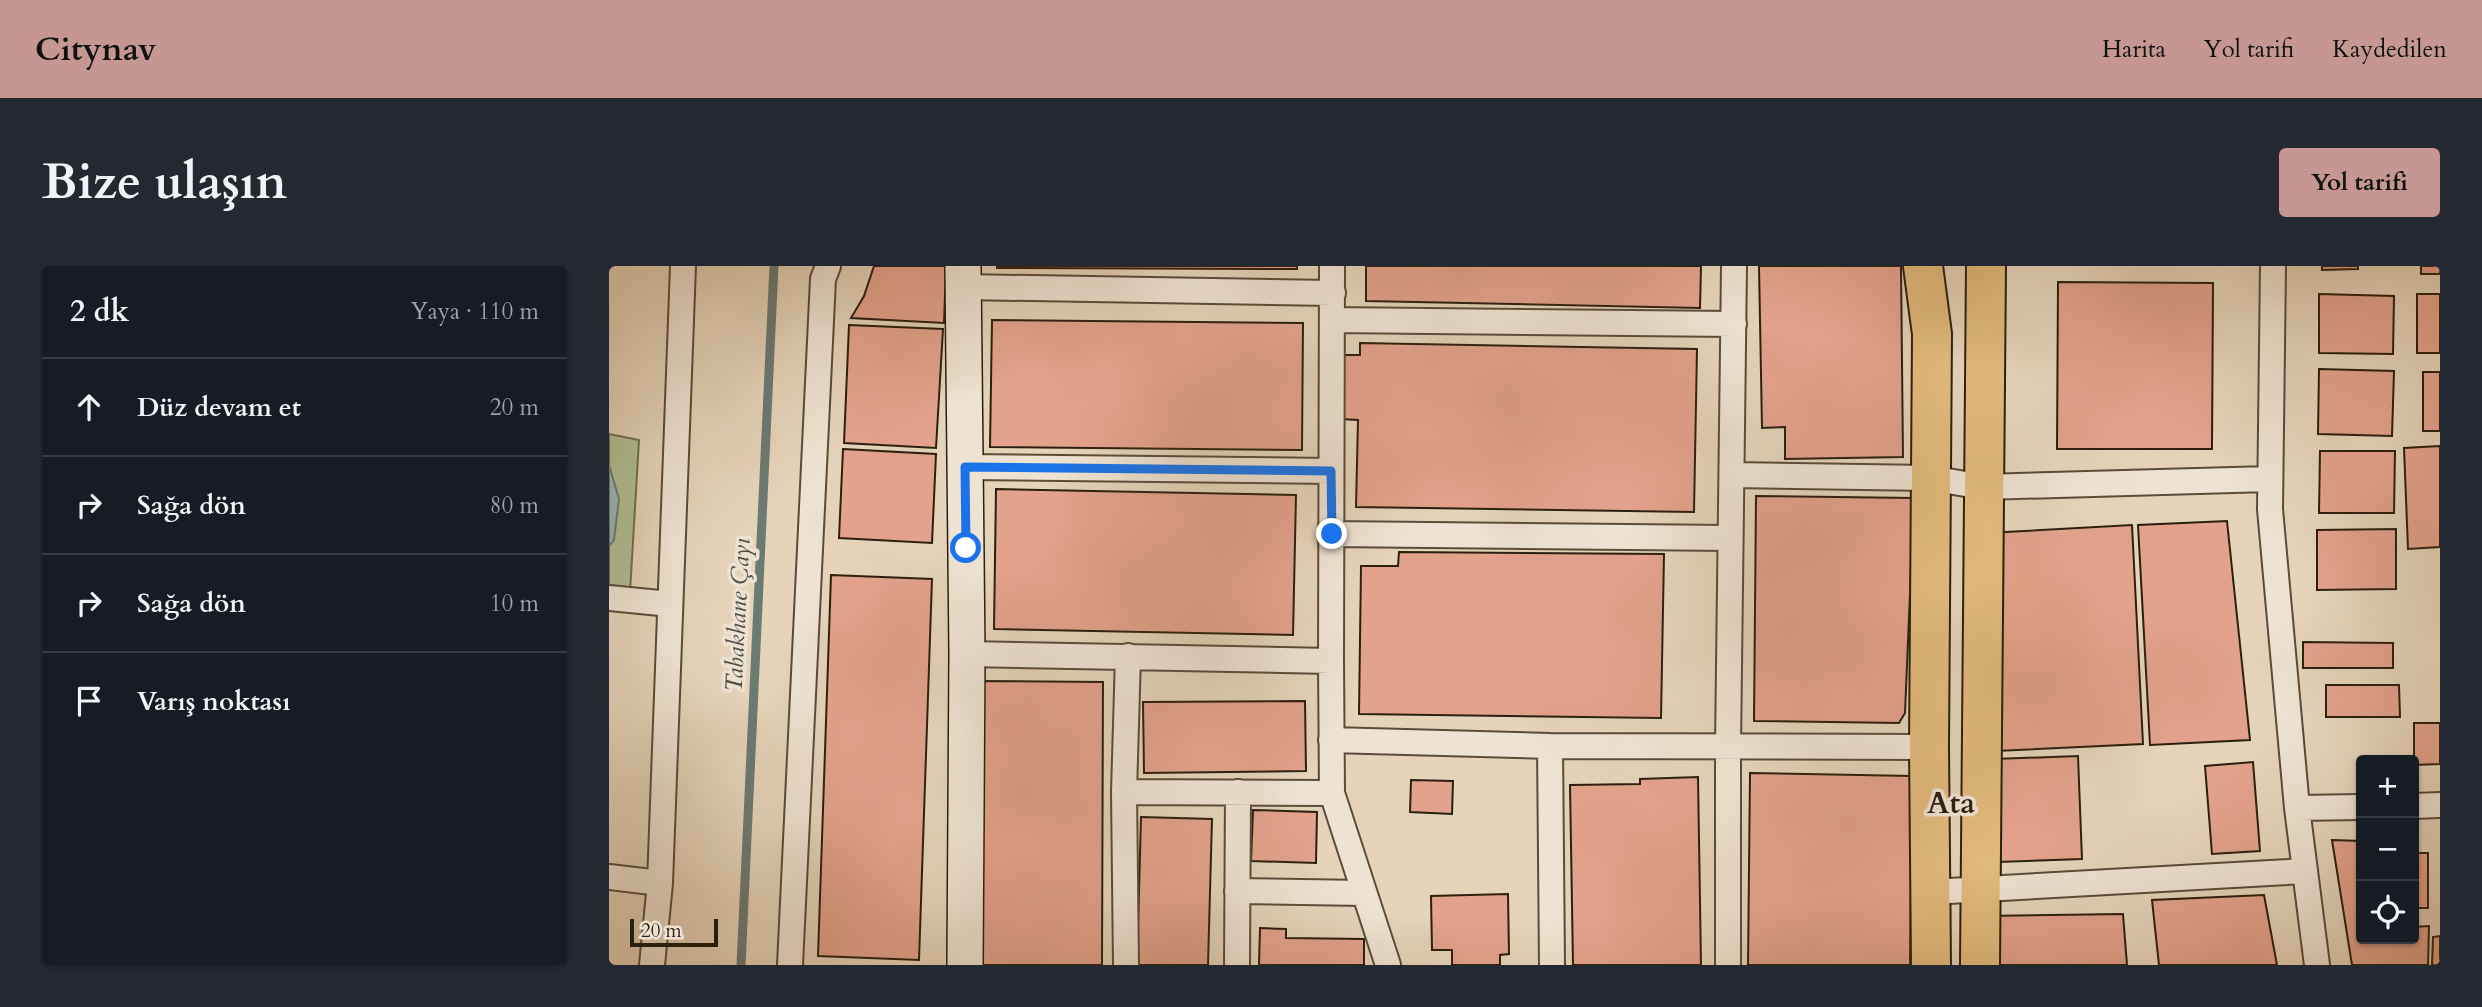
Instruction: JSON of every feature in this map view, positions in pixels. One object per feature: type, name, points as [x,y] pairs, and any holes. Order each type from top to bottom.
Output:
[{"type":"main road","points":[[1923,266],[1931,334],[1931,965]]},
{"type":"main road","points":[[1980,965],[1986,266]]},
{"type":"street","points":[[652,965],[660,883],[683,266]]},
{"type":"street","points":[[790,965],[823,279],[828,266]]},
{"type":"street","points":[[1332,266],[1332,793],[1388,965]]},
{"type":"street","points":[[1728,965],[1734,266]]},
{"type":"street","points":[[2273,266],[2269,479],[2297,808],[2317,965]]},
{"type":"street","points":[[965,965],[967,654],[963,276],[1333,293]]},
{"type":"street","points":[[1332,320],[1734,324]]},
{"type":"street","points":[[965,467],[1331,471]]},
{"type":"street","points":[[1731,475],[1930,478],[1983,487],[2269,479]]},
{"type":"street","points":[[1332,534],[1730,538]]},
{"type":"street","points":[[609,598],[670,604]]},
{"type":"street","points":[[967,654],[1331,661]]},
{"type":"street","points":[[1126,965],[1124,792],[1128,656]]},
{"type":"street","points":[[1331,740],[1551,746],[1929,747]]},
{"type":"street","points":[[1551,746],[1552,965]]},
{"type":"street","points":[[1124,792],[1332,793]]},
{"type":"street","points":[[1237,965],[1238,792]]},
{"type":"street","points":[[2419,806],[2440,805]]},
{"type":"street","points":[[2297,808],[2356,807]]},
{"type":"street","points":[[1931,892],[2305,871]]},
{"type":"street","points":[[609,877],[660,883]]},
{"type":"street","points":[[1237,891],[1364,892]]},
{"type":"green space","points":[[609,434],[639,440],[630,592],[609,588]]},
{"type":"water","points":[[609,465],[619,499],[614,540],[609,546]]},
{"type":"building","points":[[874,266],[946,266],[944,323],[851,318],[864,296]]},
{"type":"building","points":[[1297,266],[1297,269],[997,268]]},
{"type":"building","points":[[1366,266],[1701,266],[1700,308],[1366,301]]},
{"type":"building","points":[[1759,266],[1901,266],[1903,457],[1785,459],[1785,427],[1762,428]]},
{"type":"building","points":[[2322,266],[2358,266],[2358,269],[2322,270]]},
{"type":"building","points":[[2421,266],[2440,266],[2440,274],[2421,274]]},
{"type":"building","points":[[2058,282],[2213,283],[2212,449],[2057,449]]},
{"type":"building","points":[[2319,294],[2394,296],[2393,354],[2319,353]]},
{"type":"building","points":[[2417,294],[2440,294],[2440,353],[2417,353]]},
{"type":"building","points":[[992,320],[1303,323],[1302,450],[990,447]]},
{"type":"building","points":[[849,325],[943,329],[936,448],[844,443]]},
{"type":"building","points":[[1360,343],[1697,349],[1694,512],[1356,507],[1358,420],[1340,419],[1341,355],[1360,355]]},
{"type":"building","points":[[2319,369],[2394,371],[2392,436],[2318,434]]},
{"type":"building","points":[[2423,372],[2440,372],[2440,431],[2423,431]]},
{"type":"building","points":[[2440,446],[2440,547],[2408,549],[2404,448]]},
{"type":"building","points":[[843,449],[936,454],[932,543],[839,538]]},
{"type":"building","points":[[2320,451],[2395,451],[2394,513],[2319,513]]},
{"type":"building","points":[[996,489],[1296,495],[1293,635],[994,629]]},
{"type":"building","points":[[1756,496],[1914,498],[1905,713],[1899,723],[1754,721]]},
{"type":"building","points":[[2227,521],[2250,740],[2150,745],[2138,525]]},
{"type":"building","points":[[2132,525],[2143,744],[1996,751],[1987,533]]},
{"type":"building","points":[[2396,529],[2396,589],[2317,590],[2317,530]]},
{"type":"building","points":[[1399,552],[1664,554],[1661,718],[1359,714],[1361,566],[1398,566]]},
{"type":"building","points":[[831,575],[932,579],[919,960],[818,956]]},
{"type":"building","points":[[2303,642],[2393,643],[2393,668],[2303,668]]},
{"type":"building","points":[[979,681],[1103,682],[1102,965],[979,965]]},
{"type":"building","points":[[2326,685],[2399,685],[2400,717],[2326,717]]},
{"type":"building","points":[[1305,701],[1306,771],[1144,773],[1143,702]]},
{"type":"building","points":[[2414,723],[2440,723],[2440,764],[2419,765],[2419,755],[2414,755]]},
{"type":"building","points":[[2078,756],[2082,859],[1998,862],[1994,759]]},
{"type":"building","points":[[2253,762],[2260,851],[2212,854],[2205,766]]},
{"type":"building","points":[[1750,773],[1912,776],[1910,965],[1748,965]]},
{"type":"building","points":[[1698,777],[1701,965],[1573,965],[1570,785],[1640,784],[1640,779]]},
{"type":"building","points":[[1411,780],[1453,781],[1452,814],[1410,812]]},
{"type":"building","points":[[1253,810],[1317,812],[1316,863],[1251,861]]},
{"type":"building","points":[[1141,817],[1212,819],[1208,965],[1137,965]]},
{"type":"building","points":[[2332,840],[2356,841],[2356,944],[2419,944],[2419,927],[2429,926],[2428,965],[2352,965]]},
{"type":"building","points":[[2419,853],[2428,853],[2428,908],[2419,908]]},
{"type":"building","points":[[1508,894],[1509,954],[1500,955],[1500,965],[1452,965],[1452,950],[1432,950],[1431,896]]},
{"type":"building","points":[[2264,895],[2277,965],[2159,965],[2152,900]]},
{"type":"building","points":[[2123,914],[2127,965],[1985,965],[1984,916]]},
{"type":"building","points":[[1260,928],[1286,929],[1286,938],[1364,939],[1364,965],[1259,965]]},
{"type":"building","points":[[2440,936],[2440,965],[2432,965],[2433,937]]},
{"type":"waterway","name":"Tabakhane Çayı","points":[[741,965],[774,266]]},
{"type":"district","name":"Ata","points":[[1951,803]]},
{"type":"route","points":[[966,548],[965,467],[1331,471],[1332,534]]}]
